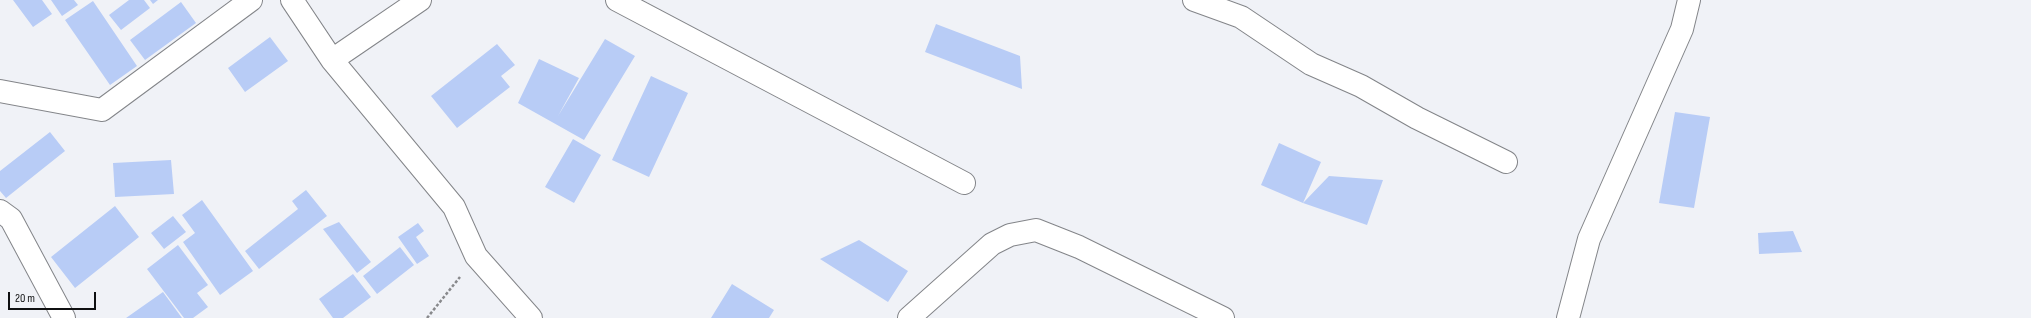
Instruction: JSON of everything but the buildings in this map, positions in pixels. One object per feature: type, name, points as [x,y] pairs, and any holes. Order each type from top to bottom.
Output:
[{"type":"street","points":[[0,91],[102,110],[251,0]]},
{"type":"street","points":[[292,0],[332,60],[454,207],[476,256],[531,318]]},
{"type":"street","points":[[332,60],[420,0]]},
{"type":"street","points":[[617,0],[964,182]]},
{"type":"street","points":[[1194,0],[1241,17],[1311,64],[1361,86],[1417,118],[1506,162]]},
{"type":"street","points":[[1568,318],[1589,239],[1682,29],[1690,0]]},
{"type":"street","points":[[0,211],[11,219],[64,318]]},
{"type":"street","points":[[909,318],[992,244],[1010,235],[1036,230],[1079,247],[1223,318]]},
{"type":"path","points":[[427,318],[476,256]]}]
